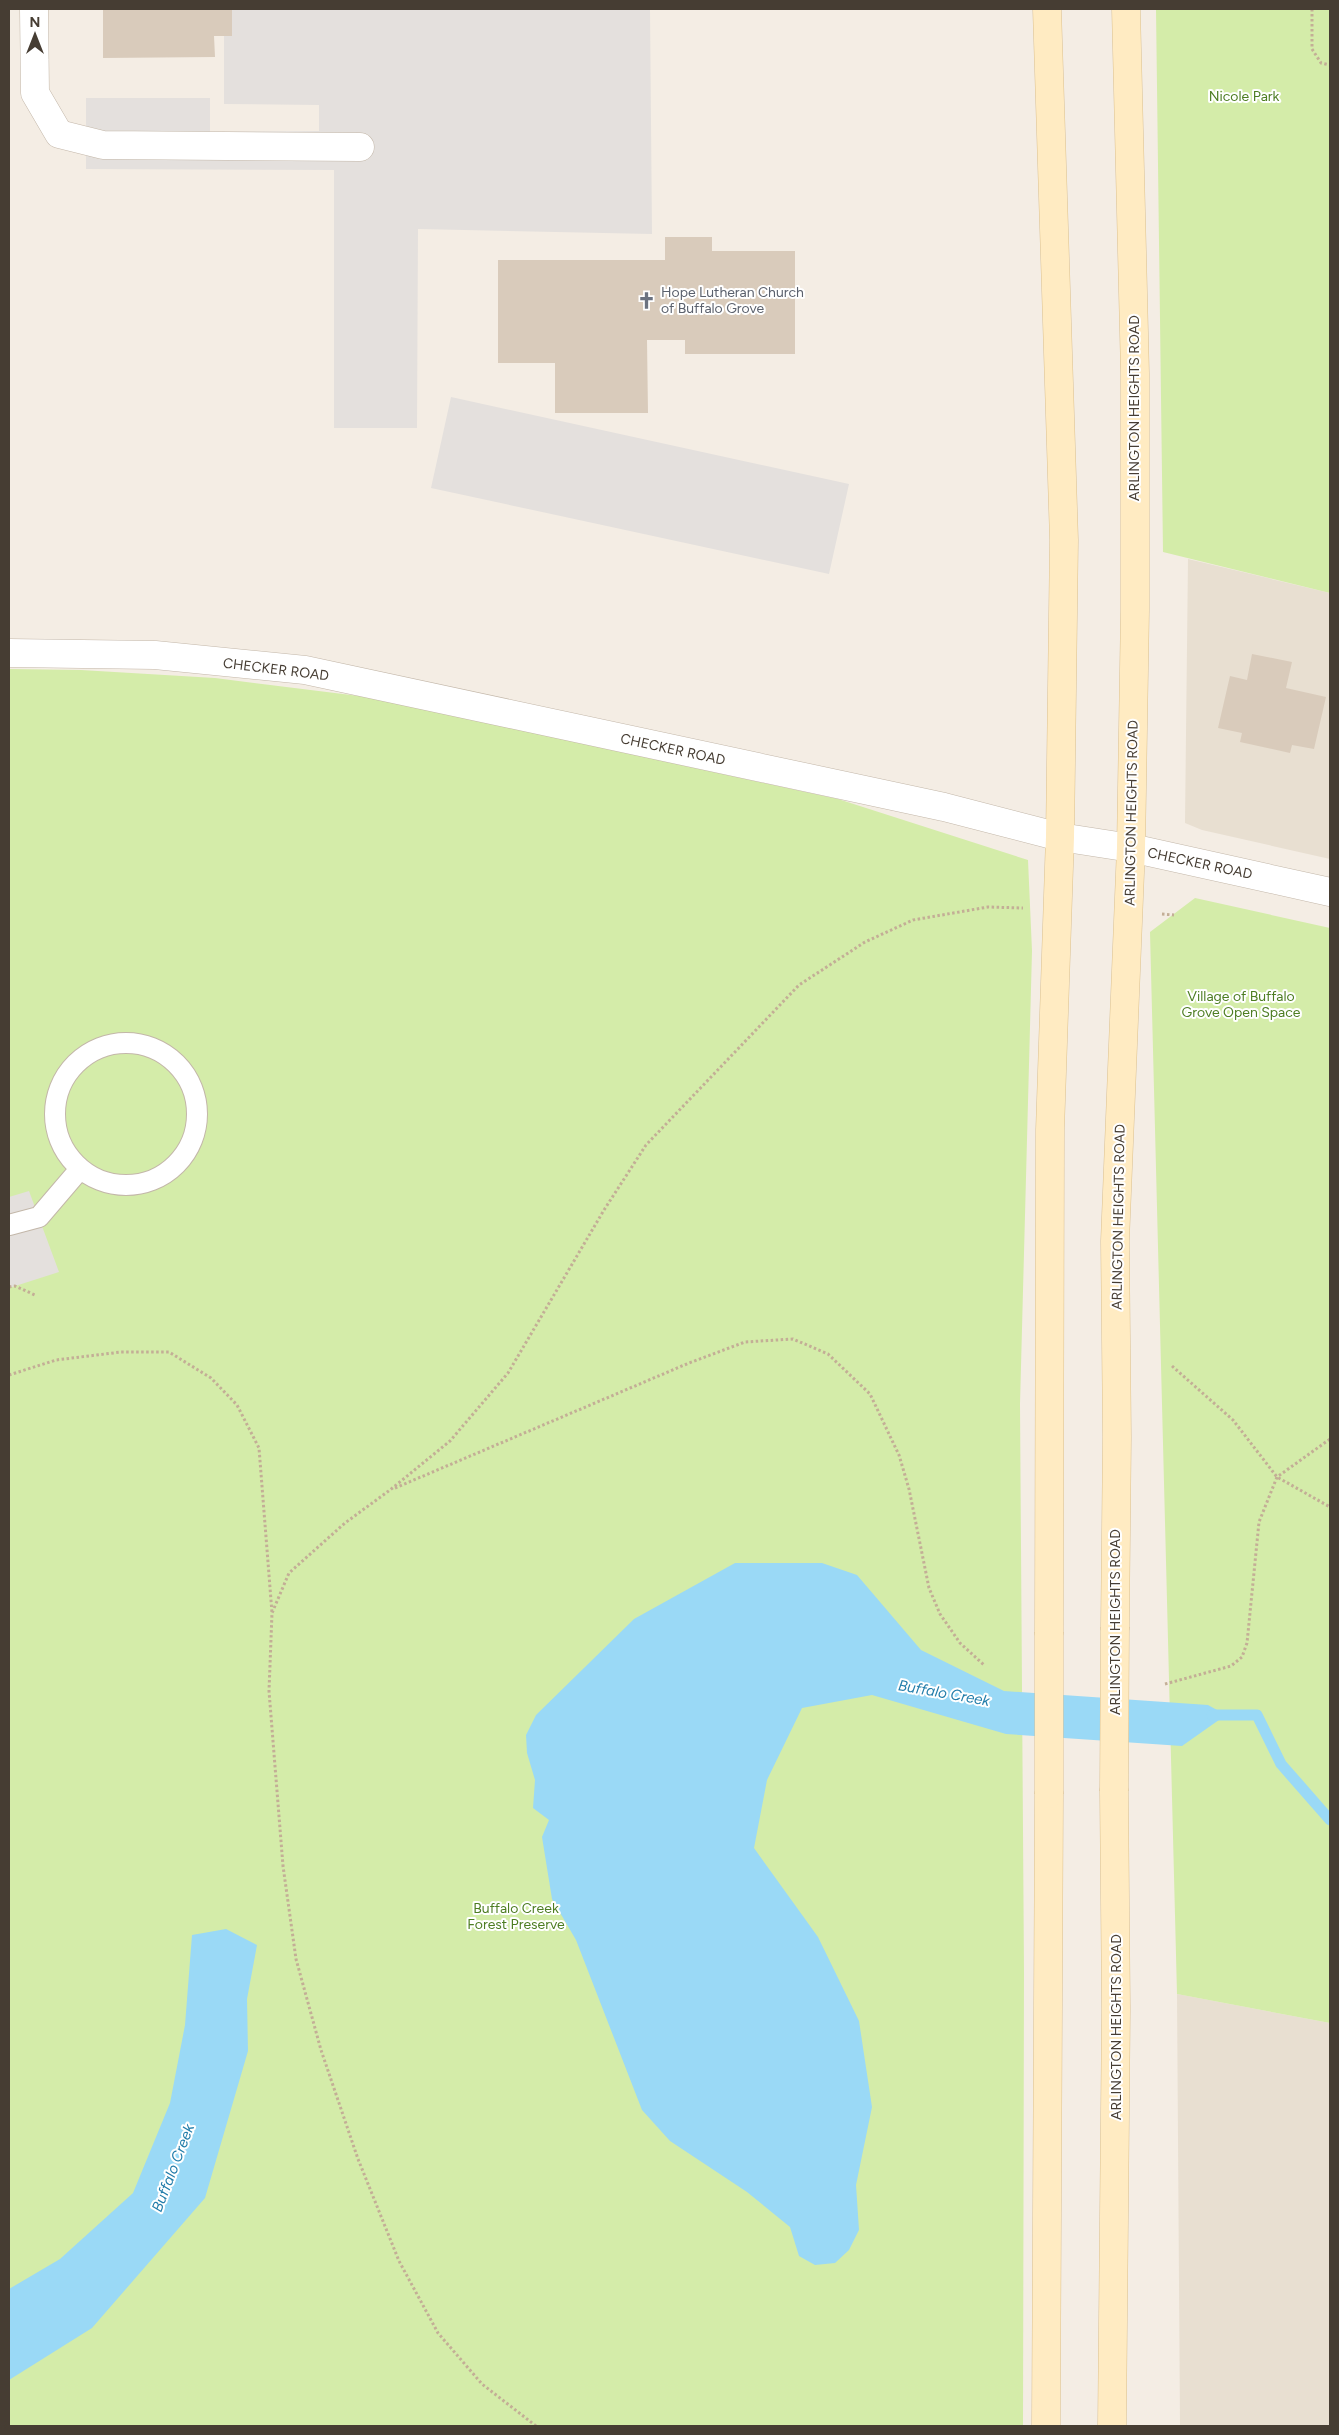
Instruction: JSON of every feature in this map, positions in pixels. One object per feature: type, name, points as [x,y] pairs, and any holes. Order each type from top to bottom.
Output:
[{"type":"main road","points":[[1046,2426],[1050,1130],[1060,837],[1064,540],[1047,9]]},
{"type":"main road","name":"ARLINGTON HEIGHTS ROAD","points":[[1112,2426],[1116,2009],[1114,1791],[1117,1438],[1115,1241],[1131,848],[1134,610],[1134,373],[1126,9]]},
{"type":"street","points":[[34,9],[35,93],[59,134],[103,146],[360,147]]},
{"type":"street","name":"CHECKER ROAD","points":[[9,653],[155,655],[305,670],[944,807],[1060,837],[1131,848],[1330,892]]},
{"type":"lane","points":[[118,1044],[139,1044],[162,1053],[180,1068],[192,1088],[197,1110],[194,1134],[179,1161],[168,1172],[146,1183],[123,1186],[100,1181],[80,1169],[66,1153],[57,1134],[54,1114],[57,1094],[66,1075],[80,1060],[105,1047],[118,1044]]},
{"type":"lane","points":[[9,1225],[39,1217],[80,1169]]},
{"type":"path","points":[[1312,9],[1312,49],[1321,63],[1330,66]]},
{"type":"path","points":[[272,1613],[290,1573],[345,1523],[390,1490],[450,1441],[508,1373],[604,1210],[646,1145],[799,985],[865,942],[913,920],[988,907],[1022,908]]},
{"type":"path","points":[[9,1287],[15,1286],[36,1295]]},
{"type":"path","points":[[390,1490],[726,1349],[745,1342],[793,1339],[828,1354],[870,1394],[899,1455],[909,1489],[929,1588],[940,1614],[960,1644],[984,1665]]},
{"type":"path","points":[[9,1374],[56,1360],[121,1352],[169,1352],[211,1378],[236,1405],[259,1448],[272,1613],[269,1691],[283,1866],[296,1959],[321,2050],[358,2159],[399,2262],[438,2333],[482,2384],[536,2426]]},
{"type":"path","points":[[1172,1366],[1233,1420],[1278,1476],[1330,1507]]},
{"type":"path","points":[[1164,1684],[1231,1666],[1242,1657],[1246,1643],[1259,1522],[1278,1476],[1330,1438]]},
{"type":"shaded area","points":[[224,9],[650,9],[652,234],[418,229],[417,428],[334,428],[334,170],[86,169],[86,98],[210,98],[210,132],[319,131],[319,105],[224,104]]},
{"type":"shaded area","points":[[451,397],[849,484],[829,574],[431,488]]},
{"type":"shaded area","points":[[1188,559],[1330,593],[1330,859],[1202,830],[1185,823]]},
{"type":"shaded area","points":[[29,1191],[59,1272],[9,1288],[9,1197]]},
{"type":"shaded area","points":[[1177,1994],[1330,2023],[1330,2426],[1180,2426]]},
{"type":"green space","name":"Nicole Park","points":[[1156,9],[1330,9],[1330,593],[1163,552]]},
{"type":"green space","name":"Buffalo Creek Forest Preserve","points":[[9,669],[81,670],[215,678],[367,697],[838,799],[1028,860],[1032,951],[1020,1404],[1024,1972],[1023,2426],[9,2426]]},
{"type":"green space","name":"Village of Buffalo Grove Open Space","points":[[1195,898],[1330,928],[1330,2023],[1177,1994],[1150,932]]},
{"type":"water","points":[[735,1563],[822,1563],[857,1575],[921,1650],[1004,1691],[1208,1705],[1226,1715],[1182,1746],[1006,1734],[872,1695],[802,1708],[767,1780],[754,1848],[818,1937],[859,2021],[872,2107],[856,2185],[859,2230],[849,2250],[835,2263],[815,2265],[799,2256],[790,2227],[747,2192],[670,2141],[642,2110],[576,1940],[552,1899],[542,1837],[549,1820],[533,1808],[535,1780],[527,1753],[526,1735],[536,1715],[634,1619]]},
{"type":"water","points":[[226,1929],[257,1945],[247,1999],[248,2051],[205,2198],[92,2328],[9,2380],[9,2289],[60,2259],[133,2193],[170,2103],[185,2025],[192,1935]]},
{"type":"building","points":[[103,9],[232,9],[232,36],[214,36],[215,57],[103,58]]},
{"type":"building","name":"Hope Lutheran Church of Buffalo Grove","points":[[665,237],[712,237],[712,251],[795,251],[795,354],[685,354],[685,340],[647,340],[648,413],[555,413],[555,363],[498,363],[498,260],[665,260]]},
{"type":"building","points":[[1252,654],[1292,662],[1286,688],[1326,697],[1314,749],[1292,745],[1290,753],[1240,742],[1242,733],[1218,728],[1230,676],[1247,680]]},
{"type":"waterway","name":"Buffalo Creek","points":[[1212,1715],[1257,1715],[1281,1764],[1330,1820]]},
{"type":"place","name":"Hope Lutheran Church of Buffalo Grove","points":[[647,300]]}]
